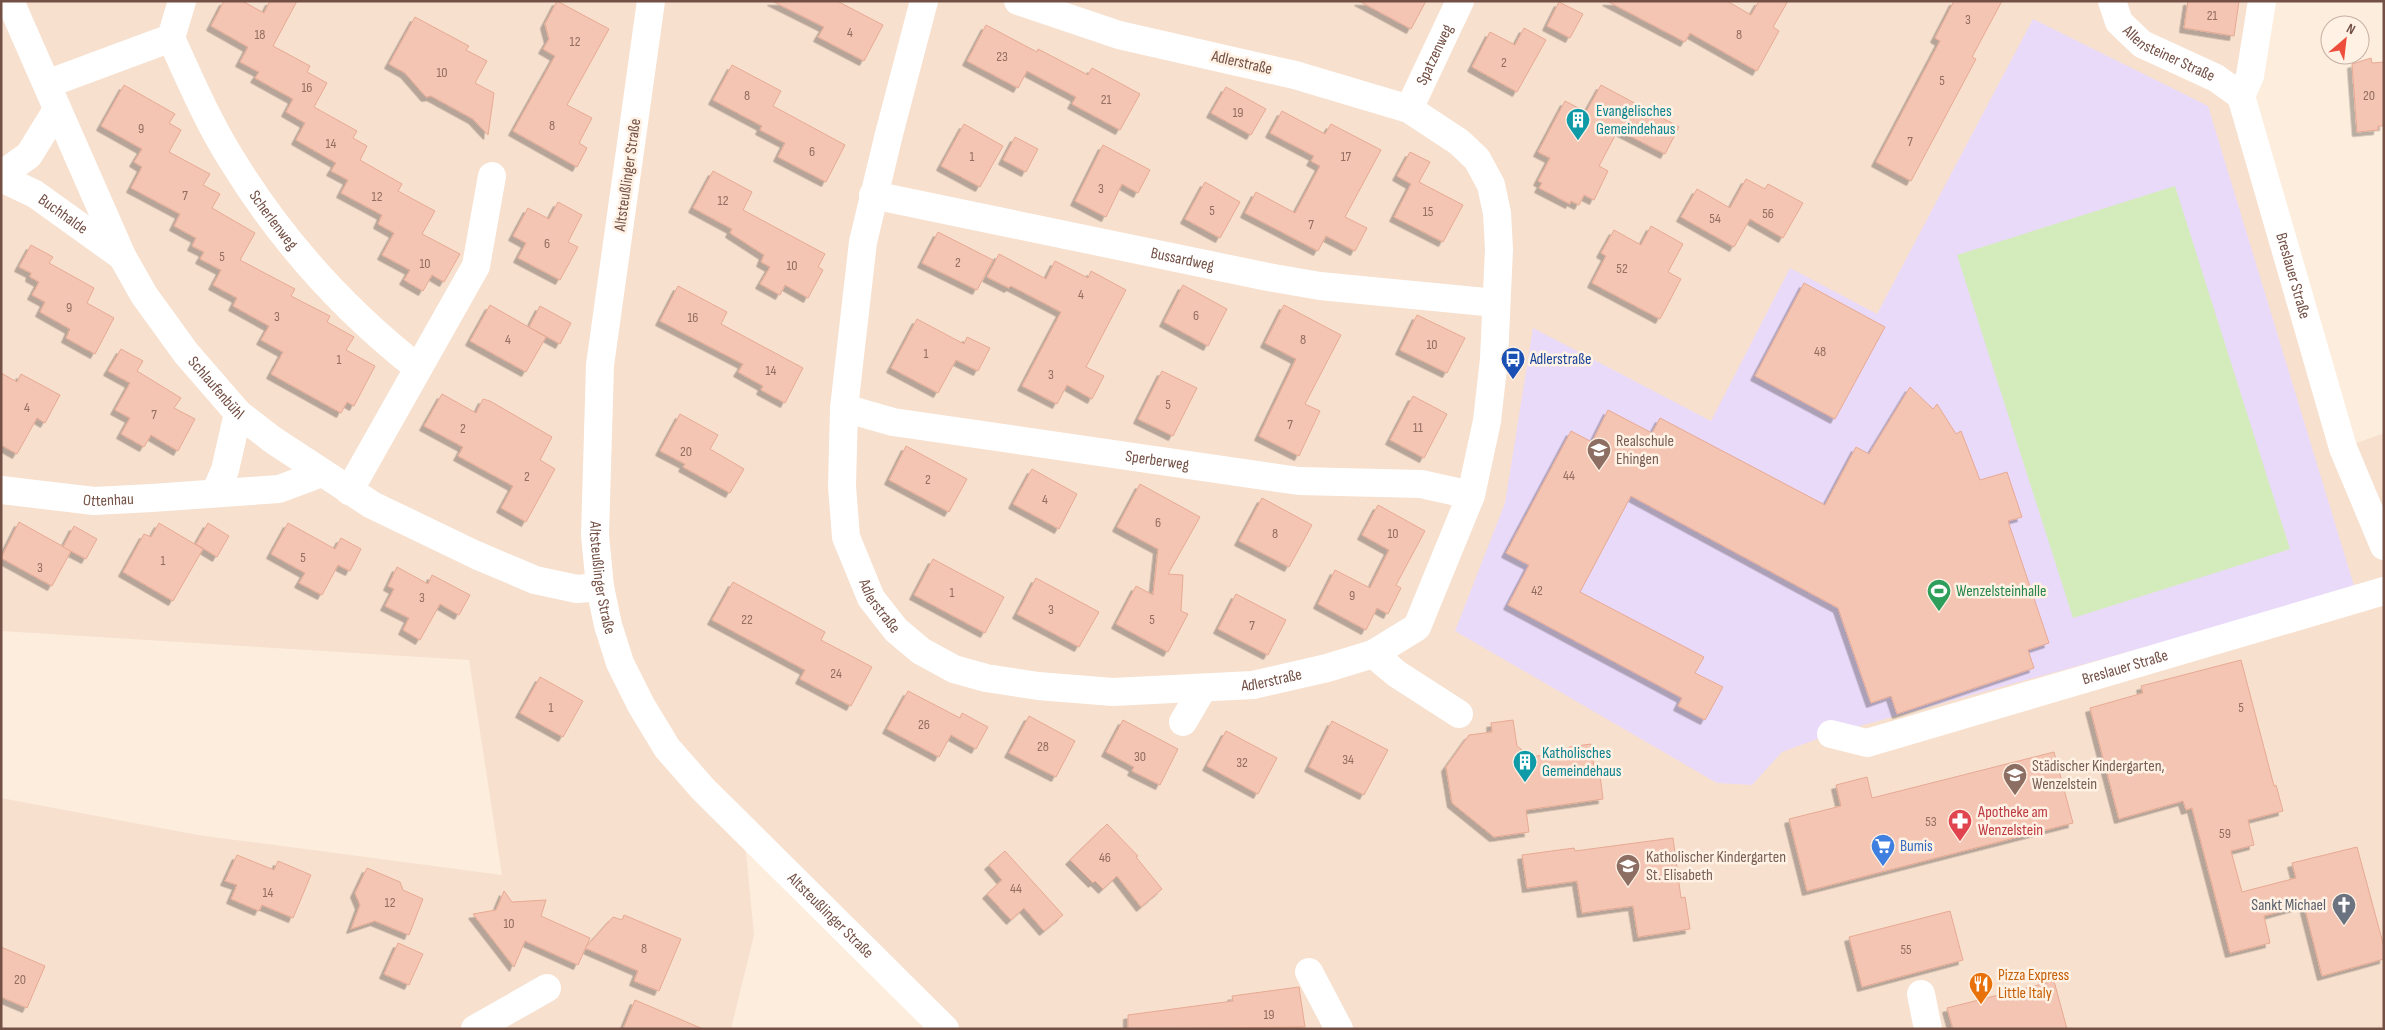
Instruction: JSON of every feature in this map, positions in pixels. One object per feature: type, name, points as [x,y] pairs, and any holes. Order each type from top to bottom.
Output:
[{"type":"street","name":"Schlaufenbühl","points":[[10,1],[47,84],[56,111],[122,256],[144,295],[186,353],[238,413],[322,474],[376,508],[535,580],[577,589],[600,587]]},
{"type":"street","points":[[47,84],[171,38],[182,1]]},
{"type":"street","name":"Altsteußlinger Straße","points":[[652,1],[600,365],[595,482],[595,535],[600,587],[608,625],[620,662],[641,705],[667,748],[703,789],[945,1029]]},
{"type":"street","name":"Adlerstraße","points":[[924,1],[873,195],[863,242],[844,408],[842,486],[846,537],[870,598],[896,630],[921,651],[954,669],[1007,682],[1113,692],[1253,686],[1327,668],[1373,654],[1417,627],[1471,495],[1491,393],[1499,249],[1497,213],[1491,185],[1477,159],[1459,142],[1409,109],[1295,75],[1118,35],[1027,3]]},
{"type":"street","name":"Spatzenweg","points":[[1409,109],[1460,1]]},
{"type":"street","name":"Allensteiner Straße","points":[[2112,1],[2119,22],[2142,44],[2216,78],[2240,96]]},
{"type":"street","points":[[2240,96],[2250,76],[2262,1]]},
{"type":"street","name":"Scherlenweg","points":[[171,38],[197,95],[232,160],[274,222],[343,303],[381,339],[418,368]]},
{"type":"street","name":"Breslauer Straße","points":[[2240,96],[2343,448],[2384,546]]},
{"type":"street","points":[[1,177],[29,156],[56,111]]},
{"type":"street","points":[[349,491],[476,266],[492,176]]},
{"type":"street","name":"Buchhalde","points":[[1,177],[35,194],[122,256]]},
{"type":"street","name":"Bussardweg","points":[[873,195],[1277,279],[1320,286],[1496,303]]},
{"type":"street","name":"Sperberweg","points":[[844,408],[893,422],[1299,481],[1421,484],[1471,495]]},
{"type":"street","points":[[215,493],[225,470],[238,413]]},
{"type":"street","name":"Ottenhau","points":[[1,490],[94,500],[279,489],[322,474]]},
{"type":"street","name":"Breslauer Straße","points":[[1831,734],[1867,743],[2384,591]]},
{"type":"street","points":[[1373,654],[1397,674],[1459,714]]},
{"type":"street","points":[[1183,722],[1203,688]]},
{"type":"street","points":[[1309,972],[1339,1029]]},
{"type":"street","points":[[475,1029],[547,988]]},
{"type":"street","points":[[1921,994],[1928,1029]]},
{"type":"shaded area","points":[[1,1],[2262,1],[2250,76],[2343,448],[2384,433],[2384,1029],[942,1029],[744,831],[754,935],[731,1029],[1,1029],[1,798],[198,835],[502,875],[469,660],[1,631]]},
{"type":"shaded area","points":[[2033,19],[2208,106],[2355,589],[1831,734],[1782,752],[1752,785],[1717,783],[1455,631],[1505,503],[1533,328],[1711,421],[1790,268],[1877,314]]},
{"type":"green space","points":[[2175,186],[2290,549],[2073,618],[1957,255]]},
{"type":"building","points":[[224,1],[242,1],[264,13],[270,1],[297,1],[273,46],[310,66],[307,72],[327,83],[314,107],[357,131],[353,138],[367,146],[360,160],[402,184],[398,191],[435,211],[422,234],[460,254],[444,282],[432,275],[423,291],[404,280],[410,270],[382,255],[394,233],[378,224],[382,215],[341,193],[348,180],[331,171],[336,163],[296,140],[305,123],[286,112],[293,99],[255,78],[259,72],[240,62],[248,47],[211,26]]},
{"type":"building","points":[[557,1],[609,29],[567,105],[592,118],[579,143],[587,148],[577,167],[513,131],[555,56],[543,49],[549,39],[545,24]]},
{"type":"building","points":[[772,1],[837,1],[883,25],[864,61],[818,37],[824,27]]},
{"type":"building","points":[[1359,1],[1426,1],[1411,29]]},
{"type":"building","points":[[1607,1],[1727,1],[1751,15],[1759,1],[1788,1],[1773,27],[1779,31],[1757,71],[1690,33],[1685,42]]},
{"type":"building","points":[[1954,1],[2002,1],[1972,57],[1976,59],[1911,181],[1876,162],[1940,41],[1935,38]]},
{"type":"building","points":[[2188,1],[2239,1],[2234,36],[2184,28]]},
{"type":"building","points":[[1559,2],[1583,14],[1570,38],[1547,26]]},
{"type":"building","points":[[415,17],[469,46],[466,50],[487,61],[475,83],[494,93],[488,135],[473,119],[431,96],[426,97],[405,73],[389,64]]},
{"type":"building","points":[[986,25],[1037,52],[1038,49],[1088,75],[1092,68],[1140,94],[1120,130],[1072,104],[1076,97],[1027,71],[1018,88],[967,61]]},
{"type":"building","points":[[1524,28],[1546,40],[1517,92],[1472,67],[1490,32],[1515,45]]},
{"type":"building","points":[[2370,58],[2372,63],[2384,62],[2384,126],[2378,126],[2378,130],[2357,132],[2352,65],[2370,65]]},
{"type":"building","points":[[732,65],[781,91],[773,106],[845,145],[826,182],[778,157],[785,143],[760,130],[762,126],[713,100]]},
{"type":"building","points":[[124,85],[175,114],[169,123],[181,130],[169,152],[210,174],[203,185],[220,194],[212,208],[255,233],[240,260],[295,289],[291,296],[330,316],[327,322],[354,337],[346,350],[375,366],[354,406],[347,402],[341,413],[271,374],[283,352],[261,340],[269,326],[233,306],[237,298],[213,285],[221,270],[200,259],[204,252],[192,246],[196,238],[174,226],[180,214],[131,188],[142,167],[134,162],[142,149],[101,126]]},
{"type":"building","name":"Evangelisches Gemeindehaus","points":[[1601,85],[1679,127],[1665,154],[1618,130],[1599,166],[1608,171],[1594,200],[1584,195],[1579,205],[1571,201],[1570,204],[1539,188],[1542,183],[1538,181],[1550,158],[1538,152],[1565,101],[1586,112]]},
{"type":"building","points":[[1226,87],[1266,109],[1251,135],[1211,113]]},
{"type":"building","points":[[1282,111],[1325,134],[1331,124],[1381,150],[1345,217],[1367,228],[1355,251],[1326,236],[1318,251],[1245,213],[1256,192],[1295,213],[1320,166],[1311,161],[1314,156],[1270,133]]},
{"type":"building","points":[[964,124],[1003,146],[980,187],[941,166]]},
{"type":"building","points":[[1015,137],[1038,149],[1026,172],[1003,160]]},
{"type":"building","points":[[1103,145],[1150,170],[1138,193],[1122,184],[1106,217],[1075,201]]},
{"type":"building","points":[[1410,152],[1430,162],[1419,182],[1463,205],[1443,242],[1394,217],[1411,184],[1397,176]]},
{"type":"building","points":[[713,171],[752,192],[743,210],[825,254],[818,267],[823,270],[808,298],[785,285],[780,295],[760,284],[770,267],[761,262],[764,255],[730,233],[732,229],[693,208]]},
{"type":"building","points":[[1746,179],[1765,189],[1768,184],[1803,203],[1783,238],[1750,219],[1734,247],[1681,217],[1697,189],[1730,208]]},
{"type":"building","points":[[1205,182],[1240,202],[1220,238],[1185,219]]},
{"type":"building","points":[[558,202],[582,215],[568,242],[578,247],[560,280],[518,258],[526,243],[513,236],[528,208],[549,219]]},
{"type":"building","points":[[1651,226],[1683,244],[1668,272],[1681,279],[1660,319],[1592,283],[1606,256],[1601,253],[1614,230],[1641,245]]},
{"type":"building","points":[[938,232],[993,260],[977,290],[922,263]]},
{"type":"building","points":[[31,245],[53,257],[49,263],[94,288],[87,303],[114,318],[95,354],[66,338],[70,329],[40,312],[45,302],[32,295],[39,282],[30,277],[31,273],[19,267]]},
{"type":"building","points":[[999,254],[1046,279],[1055,261],[1088,278],[1091,271],[1126,290],[1086,367],[1104,376],[1092,399],[1067,385],[1057,404],[1022,386],[1061,312],[1011,286],[1009,288],[987,277]]},
{"type":"building","points":[[1804,283],[1885,327],[1835,419],[1755,376]]},
{"type":"building","points":[[1183,285],[1227,309],[1208,346],[1164,322]]},
{"type":"building","points":[[678,286],[727,312],[721,324],[803,368],[785,403],[761,390],[763,386],[738,372],[743,364],[660,321]]},
{"type":"building","points":[[490,305],[546,337],[526,372],[470,341]]},
{"type":"building","points":[[1284,305],[1341,335],[1305,404],[1320,411],[1299,456],[1259,436],[1296,359],[1265,343]]},
{"type":"building","points":[[540,306],[571,323],[560,344],[529,327]]},
{"type":"building","points":[[1417,315],[1465,338],[1447,373],[1400,350]]},
{"type":"building","points":[[917,319],[964,344],[967,337],[990,348],[978,371],[956,360],[938,393],[891,368]]},
{"type":"building","points":[[121,349],[143,361],[137,371],[181,398],[174,408],[195,419],[178,451],[151,435],[144,447],[121,434],[130,418],[115,410],[130,383],[108,371]]},
{"type":"building","points":[[1162,371],[1197,388],[1173,436],[1138,419]]},
{"type":"building","points":[[1,373],[17,382],[21,374],[60,395],[45,423],[37,418],[17,454],[1,445]]},
{"type":"building","points":[[1910,387],[1933,409],[1937,404],[1956,434],[1961,431],[1980,480],[2007,472],[2022,517],[2008,521],[2049,643],[2028,650],[2034,668],[1897,714],[1891,696],[1871,703],[1838,608],[1631,496],[1580,592],[1704,657],[1695,673],[1723,687],[1705,720],[1678,706],[1682,698],[1508,605],[1529,565],[1506,553],[1571,431],[1592,442],[1608,410],[1652,433],[1660,418],[1825,505],[1856,447],[1869,454]]},
{"type":"building","points":[[442,394],[476,413],[483,399],[490,401],[552,437],[540,460],[555,469],[526,522],[501,508],[513,486],[458,456],[463,447],[424,426]]},
{"type":"building","points":[[1413,396],[1447,414],[1424,458],[1390,440]]},
{"type":"building","points":[[680,414],[718,435],[710,449],[744,469],[730,493],[683,467],[685,464],[660,451]]},
{"type":"building","points":[[906,446],[967,479],[949,512],[889,480]]},
{"type":"building","points":[[1032,469],[1077,494],[1059,529],[1013,504]]},
{"type":"building","points":[[1140,484],[1200,517],[1168,574],[1183,575],[1181,611],[1188,614],[1168,652],[1116,624],[1136,586],[1153,595],[1158,549],[1117,527]]},
{"type":"building","points":[[1262,498],[1312,525],[1289,567],[1239,541]]},
{"type":"building","points":[[1378,505],[1425,531],[1396,585],[1401,588],[1388,614],[1377,608],[1366,630],[1318,604],[1335,570],[1370,588],[1389,550],[1362,535]]},
{"type":"building","points":[[19,522],[71,551],[52,586],[1,558]]},
{"type":"building","points":[[159,523],[203,549],[173,601],[123,572],[144,534],[151,537]]},
{"type":"building","points":[[208,523],[229,536],[217,557],[196,544]]},
{"type":"building","points":[[288,523],[335,549],[341,538],[361,549],[350,571],[338,565],[322,595],[299,583],[305,573],[271,554]]},
{"type":"building","points":[[74,526],[97,539],[86,559],[63,547]]},
{"type":"building","points":[[933,559],[1004,597],[985,633],[914,595]]},
{"type":"building","points":[[397,567],[428,584],[432,575],[470,595],[459,615],[440,604],[420,640],[403,630],[409,618],[385,606],[394,589],[388,586]]},
{"type":"building","points":[[1036,578],[1099,612],[1079,647],[1017,614]]},
{"type":"building","points":[[733,582],[825,632],[821,640],[872,667],[851,706],[800,679],[805,670],[712,620]]},
{"type":"building","points":[[1236,594],[1286,620],[1268,655],[1218,629]]},
{"type":"building","points":[[2241,660],[2274,786],[2276,785],[2283,811],[2248,820],[2254,845],[2231,851],[2242,892],[2296,878],[2292,863],[2357,847],[2384,947],[2384,959],[2322,976],[2304,905],[2264,916],[2270,943],[2230,953],[2192,808],[2186,810],[2183,801],[2119,819],[2090,708],[2143,693],[2141,686]]},
{"type":"building","points":[[540,677],[583,701],[563,737],[520,713]]},
{"type":"building","points":[[908,691],[960,718],[962,713],[988,727],[976,749],[951,735],[939,757],[887,729]]},
{"type":"building","points":[[1029,716],[1075,741],[1056,777],[1009,753]]},
{"type":"building","points":[[1123,720],[1178,749],[1160,785],[1132,771],[1134,767],[1106,752]]},
{"type":"building","name":"Katholisches Gemeindehaus","points":[[1513,720],[1517,746],[1531,757],[1569,751],[1569,747],[1591,744],[1594,768],[1599,767],[1603,799],[1526,810],[1529,832],[1494,837],[1452,803],[1446,767],[1469,735],[1492,732],[1491,723]]},
{"type":"building","points":[[1332,721],[1388,750],[1364,795],[1309,767]]},
{"type":"building","points":[[1226,731],[1277,758],[1258,794],[1207,766]]},
{"type":"building","points":[[2054,752],[2073,823],[1807,891],[1789,819],[1841,806],[1836,785],[1867,777],[1872,798]]},
{"type":"building","points":[[1107,824],[1138,856],[1136,857],[1162,889],[1141,907],[1117,876],[1103,889],[1095,881],[1093,883],[1070,860]]},
{"type":"building","points":[[1673,838],[1681,898],[1685,897],[1690,929],[1638,937],[1633,906],[1582,913],[1577,881],[1527,888],[1522,855],[1574,848],[1575,851]]},
{"type":"building","points":[[1005,851],[1063,915],[1044,931],[1024,908],[1011,920],[987,894],[1002,880],[989,865]]},
{"type":"building","points":[[237,855],[274,870],[278,861],[311,875],[293,918],[262,905],[259,911],[231,899],[237,885],[225,881]]},
{"type":"building","points":[[367,868],[400,882],[403,890],[423,899],[409,935],[375,921],[351,929],[360,905],[355,893]]},
{"type":"building","points":[[504,891],[512,902],[546,900],[541,916],[590,938],[578,965],[525,941],[514,967],[473,914],[496,910]]},
{"type":"building","points":[[1950,911],[1963,960],[1862,987],[1849,937]]},
{"type":"building","points":[[624,915],[681,939],[659,991],[634,981],[638,971],[585,948],[613,917],[622,920]]},
{"type":"building","points":[[398,943],[423,954],[409,985],[384,974]]},
{"type":"building","points":[[1,947],[45,966],[27,1008],[1,997]]},
{"type":"building","points":[[2054,981],[2067,1029],[1953,1029],[1947,1008]]},
{"type":"building","points":[[1299,987],[1305,1027],[1128,1029],[1128,1015],[1233,1001],[1232,996]]},
{"type":"building","points":[[635,1000],[703,1029],[623,1029]]},
{"type":"place","name":"Evangelisches Gemeindehaus","points":[[1578,141]]},
{"type":"place","name":"Adlerstraße","points":[[1513,380]]},
{"type":"place","name":"Realschule Ehingen","points":[[1599,471]]},
{"type":"place","name":"Wenzelsteinhalle","points":[[1939,612]]},
{"type":"place","name":"Katholisches Gemeindehaus","points":[[1525,783]]},
{"type":"place","name":"Städischer Kindergarten, Wenzelstein","points":[[2015,796]]},
{"type":"place","name":"Apotheke am Wenzelstein","points":[[1960,842]]},
{"type":"place","name":"Bumis","points":[[1883,867]]},
{"type":"place","name":"Katholischer Kindergarten St. Elisabeth","points":[[1628,887]]},
{"type":"place","name":"Sankt Michael","points":[[2344,926]]},
{"type":"place","name":"Pizza Express Little Italy","points":[[1981,1005]]}]
